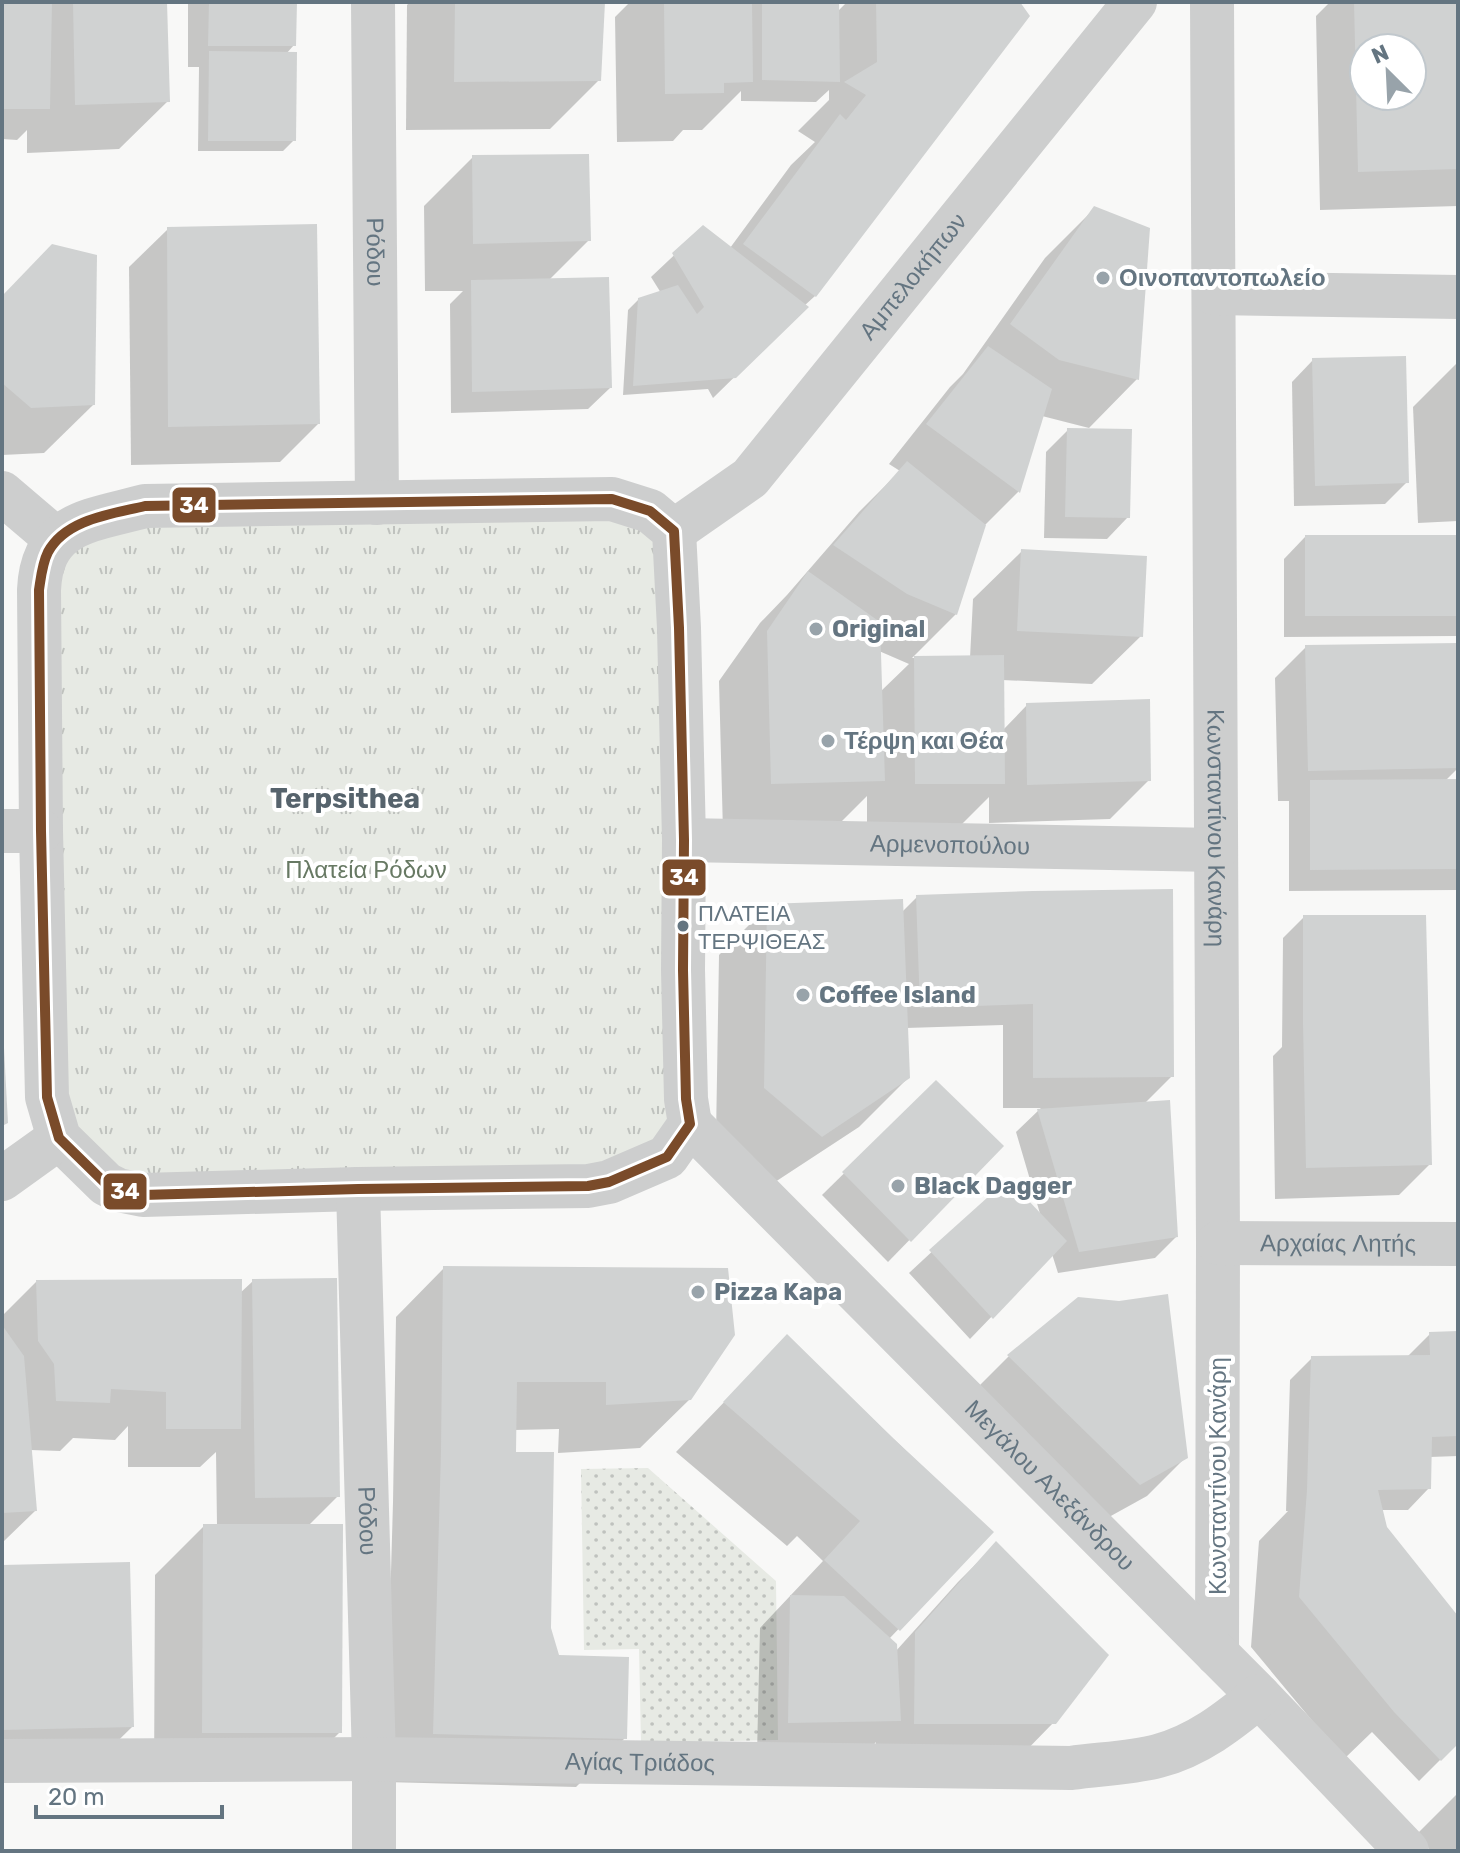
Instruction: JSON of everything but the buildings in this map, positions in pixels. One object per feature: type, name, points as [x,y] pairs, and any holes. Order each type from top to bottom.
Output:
[{"type":"street","name":"Ρόδου","points":[[373,2],[377,503]]},
{"type":"street","name":"Αμπελοκήπων","points":[[674,531],[750,478],[1135,2]]},
{"type":"street","name":"Κωνσταντίνου Κανάρη","points":[[1212,2],[1217,1654]]},
{"type":"street","points":[[1214,293],[1458,297]]},
{"type":"street","points":[[2,493],[56,539]]},
{"type":"street","points":[[612,499],[650,511],[674,531],[684,840],[686,1099],[690,1124],[667,1157],[599,1184],[143,1195],[106,1184],[59,1138],[47,1097],[22,831],[39,580],[42,564],[56,539],[82,523],[145,506],[612,499]]},
{"type":"street","name":"Αρμενοπούλου","points":[[684,840],[1216,850]]},
{"type":"street","name":"Μεγάλου Αλεξάνδρου","points":[[690,1124],[1259,1696],[1407,1851]]},
{"type":"street","points":[[2,1179],[59,1138]]},
{"type":"street","name":"Ρόδου","points":[[358,1189],[374,1851]]},
{"type":"street","name":"Αρχαίας Λητής","points":[[1218,1243],[1458,1244]]},
{"type":"street","name":"Αγίας Τριάδος","points":[[2,1761],[374,1759],[1071,1768],[1157,1756],[1187,1745],[1224,1725],[1259,1696]]},
{"type":"green space","name":"Πλατεία Ρόδων","points":[[612,499],[674,531],[690,1124],[609,1182],[130,1193],[59,1138],[56,539],[82,523]]},
{"type":"green space","points":[[648,1468],[776,1581],[778,1740],[641,1743],[639,1649],[584,1650],[581,1469]]},
{"type":"transit line","name":"34","points":[[612,499],[650,511],[674,531],[684,840],[686,1099],[690,1124],[667,1157],[609,1182],[588,1186],[143,1195],[106,1184],[59,1138],[47,1097],[39,590],[44,561],[56,541],[78,525],[145,506],[612,499]]},
{"type":"place","name":"Οινοπαντοπωλείο","points":[[1103,278]]},
{"type":"place","name":"Original","points":[[816,629]]},
{"type":"place","name":"Τέρψη και Θέα","points":[[828,741]]},
{"type":"place","name":"ΠΛΑΤΕΙΑ ΤΕΡΨΙΘΕΑΣ","points":[[683,926]]},
{"type":"place","name":"Coffee Island","points":[[803,995]]},
{"type":"place","name":"Black Dagger","points":[[898,1186]]},
{"type":"place","name":"Pizza Kapa","points":[[698,1292]]},
{"type":"district","name":"Terpsithea","points":[[345,798]]}]
